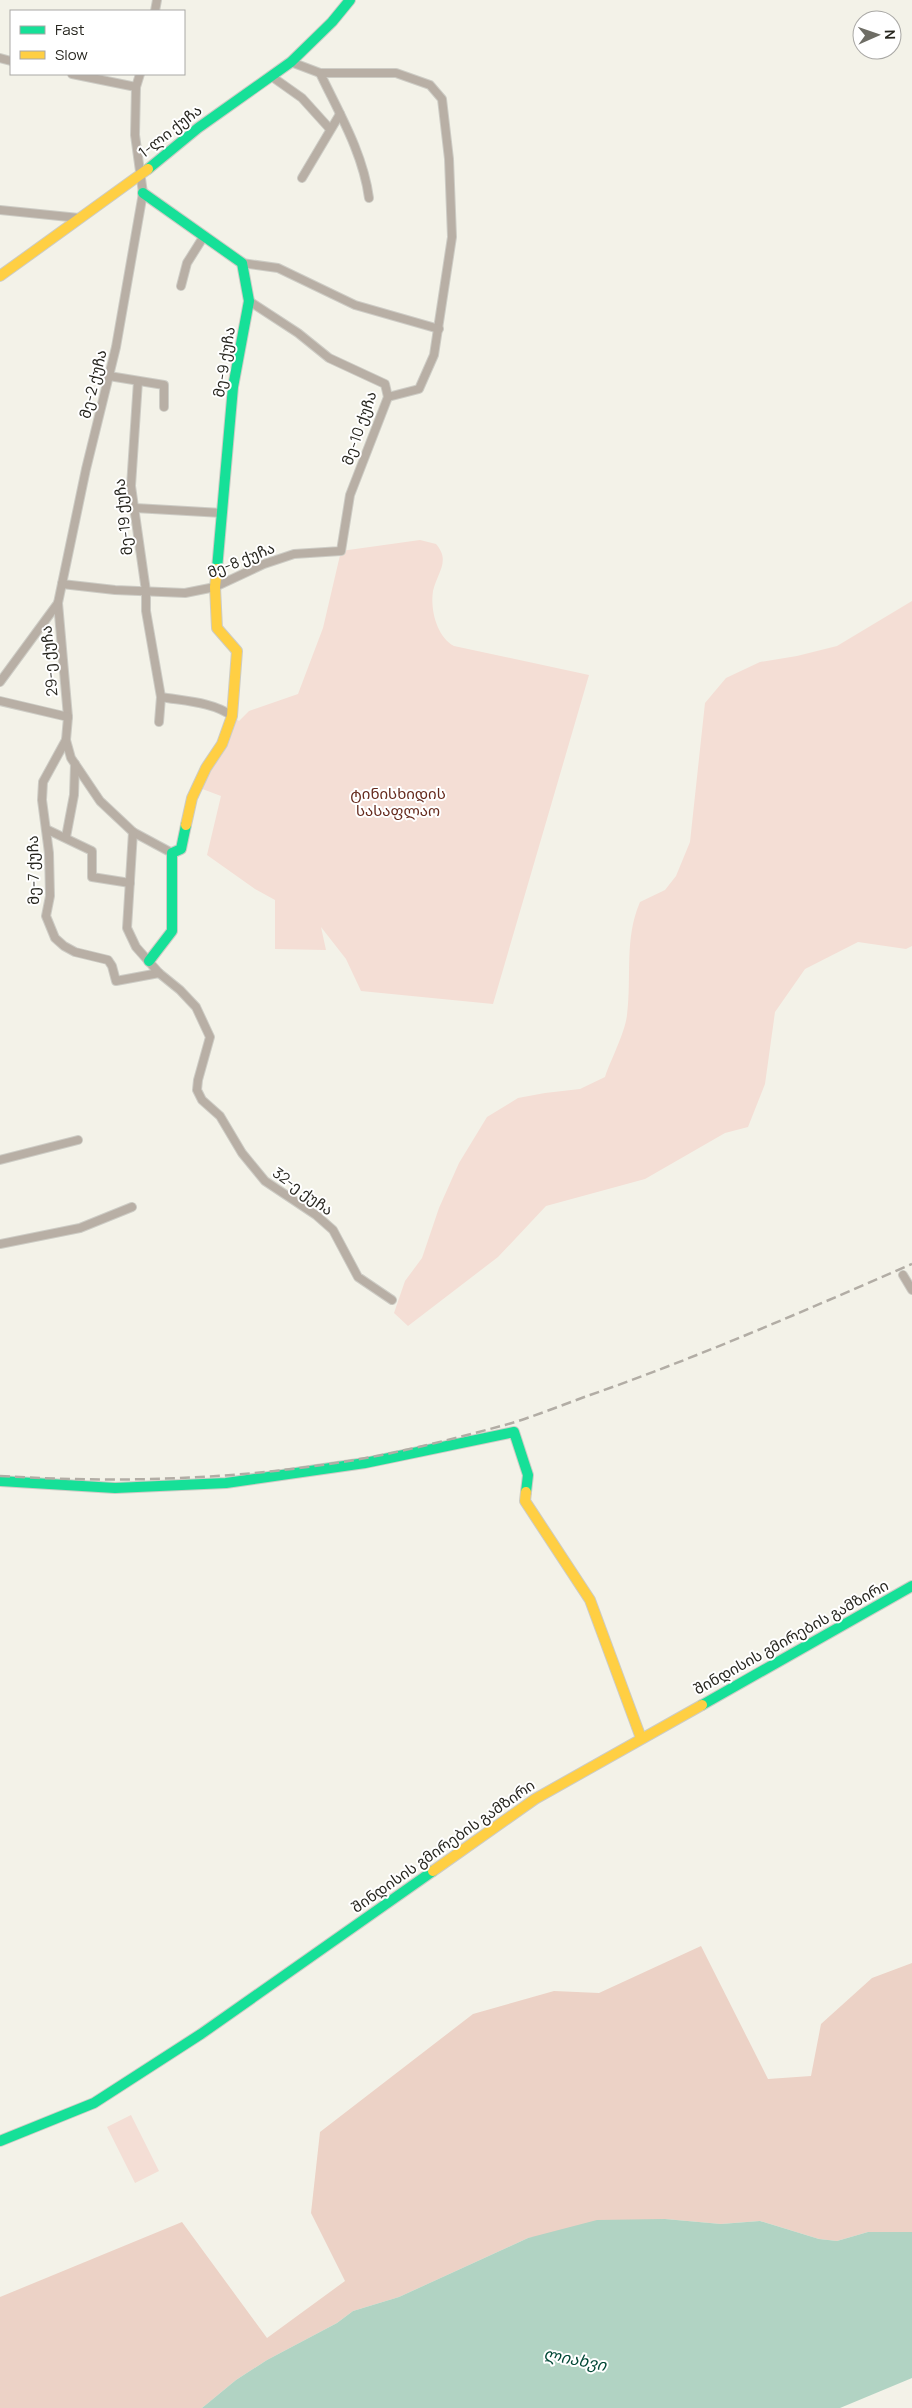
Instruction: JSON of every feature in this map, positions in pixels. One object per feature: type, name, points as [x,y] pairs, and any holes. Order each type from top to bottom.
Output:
[{"type":"street","name":"1-ლი ქუჩა","points":[[0,276],[141,174],[198,128],[291,62],[332,22],[350,0]]},
{"type":"street","points":[[291,62],[320,73],[396,73],[430,85],[442,99],[449,159],[452,237],[439,329],[434,354],[419,389],[388,397]]},
{"type":"street","points":[[320,73],[354,144],[364,172],[368,198]]},
{"type":"street","points":[[77,75],[136,87]]},
{"type":"street","name":"მე-2 ქუჩა","points":[[0,682],[58,603],[116,347],[143,193],[135,136],[136,87],[140,75]]},
{"type":"street","points":[[270,76],[302,98],[330,129]]},
{"type":"street","points":[[302,178],[340,114]]},
{"type":"street","points":[[143,193],[242,263],[278,268],[355,305],[439,329]]},
{"type":"street","points":[[0,210],[79,218]]},
{"type":"street","points":[[181,286],[188,263],[204,236]]},
{"type":"street","name":"მე-9 ქუჩა","points":[[172,853],[181,849],[192,798],[206,768],[222,744],[232,716],[237,651],[217,628],[215,587],[234,387],[249,301],[242,263]]},
{"type":"street","name":"მე-10 ქუჩა","points":[[249,301],[298,333],[329,358],[378,379],[385,384],[388,397],[350,495],[341,551]]},
{"type":"street","points":[[109,376],[164,385],[164,406]]},
{"type":"street","name":"მე-19 ქუჩა","points":[[138,381],[131,486],[146,591],[146,611],[161,697],[159,722]]},
{"type":"street","points":[[135,508],[222,513]]},
{"type":"street","name":"მე-8 ქუჩა","points":[[62,584],[184,593],[215,587],[264,564],[294,554],[341,551]]},
{"type":"street","name":"29-ე ქუჩა","points":[[58,603],[68,717],[66,740]]},
{"type":"street","points":[[161,697],[226,710],[232,716]]},
{"type":"street","points":[[0,702],[68,717]]},
{"type":"street","points":[[66,740],[70,758],[100,801],[133,832],[172,853],[172,930],[149,961]]},
{"type":"street","name":"მე-7 ქუჩა","points":[[66,740],[43,782],[42,800],[46,829],[50,896],[46,916],[56,938],[75,952],[108,960],[112,966],[116,981],[159,973]]},
{"type":"street","points":[[66,838],[74,795],[75,764]]},
{"type":"street","points":[[46,829],[92,851],[92,876],[130,883]]},
{"type":"street","name":"32-ე ქუჩა","points":[[133,832],[126,928],[136,947],[159,973],[180,990],[196,1007],[210,1036],[198,1080],[198,1090],[202,1100],[220,1116],[242,1153],[264,1181],[316,1215],[333,1230],[358,1277],[392,1300]]},
{"type":"street","points":[[0,1160],[78,1140]]},
{"type":"street","points":[[0,1244],[80,1228],[132,1207]]},
{"type":"street","points":[[903,1275],[912,1290]]},
{"type":"street","points":[[0,1481],[132,1488],[195,1485],[293,1474],[399,1457],[502,1433],[514,1432],[528,1475],[525,1501],[590,1600],[641,1738]]},
{"type":"street","name":"შინდისის გმირების გამზირი","points":[[0,2141],[94,2103],[201,2034],[535,1799],[912,1586]]},
{"type":"green space","name":"ტინისხიდის სასაფლაო","points":[[420,540],[436,544],[442,556],[442,567],[432,598],[436,622],[439,630],[448,642],[454,646],[589,675],[493,1004],[361,991],[346,959],[321,927],[326,950],[275,949],[275,900],[255,889],[207,855],[221,796],[197,787],[232,716],[239,721],[249,711],[298,694],[323,628],[341,551]]},
{"type":"green space","points":[[912,601],[912,946],[906,949],[858,942],[805,969],[775,1012],[765,1084],[748,1127],[725,1133],[645,1179],[546,1206],[498,1257],[408,1326],[394,1313],[405,1281],[422,1258],[439,1208],[459,1163],[487,1117],[518,1098],[580,1089],[605,1077],[626,1022],[630,944],[635,916],[640,902],[665,890],[676,876],[690,842],[705,703],[726,678],[760,662],[797,656],[837,646]]},
{"type":"green space","points":[[131,2115],[159,2171],[135,2183],[107,2127]]},
{"type":"shaded area","points":[[701,1946],[768,2079],[811,2076],[821,2024],[872,1978],[912,1963],[912,2232],[868,2232],[837,2241],[819,2239],[760,2221],[721,2224],[665,2219],[528,2238],[399,2297],[353,2311],[337,2323],[267,2360],[236,2380],[202,2408],[0,2408],[0,2297],[182,2222],[267,2338],[345,2281],[311,2213],[320,2132],[473,2014],[554,1991],[599,1993]]},
{"type":"water","name":"ლიახვი","points":[[665,2219],[721,2224],[760,2221],[819,2239],[837,2241],[868,2232],[912,2232],[912,2378],[840,2408],[202,2408],[236,2380],[267,2360],[337,2323],[353,2311],[399,2297],[528,2238],[597,2220]]},
{"type":"railway","points":[[0,1476],[129,1479],[257,1473],[342,1462],[424,1446],[516,1422],[631,1380],[752,1332],[912,1264]]},
{"type":"traffic: fast","points":[[148,169],[198,128],[291,62],[332,22],[350,0]]},
{"type":"traffic: fast","points":[[143,193],[242,263],[249,301],[233,387],[217,569]]},
{"type":"traffic: fast","points":[[149,961],[172,931],[172,853],[181,849],[186,825]]},
{"type":"traffic: fast","points":[[0,1481],[115,1488],[226,1483],[365,1463],[514,1432],[528,1475],[526,1492]]},
{"type":"traffic: fast","points":[[702,1705],[912,1586]]},
{"type":"traffic: fast","points":[[0,2141],[94,2103],[201,2034],[433,1871]]},
{"type":"traffic: slow","points":[[0,276],[148,169]]},
{"type":"traffic: slow","points":[[186,825],[192,798],[206,768],[222,744],[232,716],[237,651],[217,628],[215,587],[217,569]]},
{"type":"traffic: slow","points":[[526,1492],[525,1501],[590,1600],[641,1738]]},
{"type":"traffic: slow","points":[[433,1871],[535,1799],[702,1705]]}]
